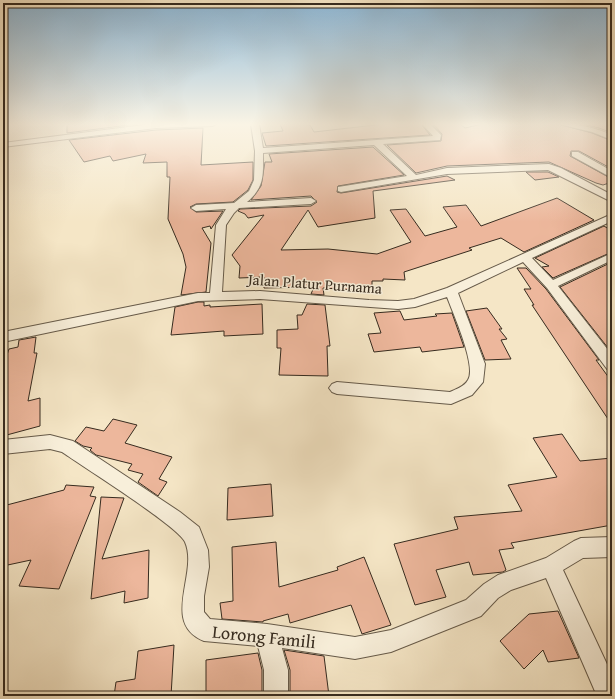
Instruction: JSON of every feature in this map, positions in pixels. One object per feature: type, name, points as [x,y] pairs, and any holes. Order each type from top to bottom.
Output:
[{"type":"street","points":[[216,295],[221,225],[226,216],[249,197],[256,186],[258,180],[259,157]]},
{"type":"street","points":[[391,157],[414,178]]},
{"type":"street","points":[[580,157],[612,175]]},
{"type":"street","points":[[341,189],[414,178],[447,171],[549,168],[558,170],[612,199]]},
{"type":"street","points":[[196,208],[311,200]]},
{"type":"street","name":"Jalan Platur Purnama","points":[[3,337],[198,297],[216,295],[260,295],[398,305],[429,300],[609,221]]},
{"type":"street","points":[[551,285],[612,256]]},
{"type":"street","points":[[525,257],[551,285],[612,365]]},
{"type":"street","points":[[337,388],[451,398],[467,391],[476,382],[478,364],[451,291]]},
{"type":"street","name":"Lorong Famili","points":[[3,447],[50,442],[67,446],[173,518],[192,534],[198,550],[198,568],[193,596],[193,616],[204,630],[267,635],[354,648],[391,641],[473,608],[491,591],[505,582],[551,566],[581,548],[612,547]]},
{"type":"street","points":[[551,566],[609,696]]},
{"type":"street","points":[[267,635],[276,670],[276,696]]},
{"type":"building","points":[[80,157],[107,157],[84,162]]},
{"type":"building","points":[[110,157],[134,157],[113,161]]},
{"type":"building","points":[[145,157],[201,157],[201,165],[253,162],[253,180],[248,190],[233,202],[196,204],[190,207],[196,212],[223,211],[211,229],[210,226],[202,228],[211,243],[206,292],[181,295],[186,267],[183,254],[168,219],[170,177],[167,177],[167,162],[143,163]]},
{"type":"building","points":[[270,157],[384,157],[404,175],[338,186],[337,192],[341,193],[447,176],[455,180],[373,191],[375,218],[318,227],[308,210],[281,250],[328,249],[377,254],[411,242],[390,210],[406,209],[425,236],[457,227],[443,207],[466,205],[481,226],[557,198],[594,220],[524,252],[501,238],[469,248],[472,250],[404,272],[405,280],[383,279],[383,281],[372,281],[372,291],[323,288],[324,295],[311,294],[314,287],[264,288],[264,277],[239,278],[240,266],[232,255],[264,215],[248,218],[245,214],[238,211],[240,209],[311,206],[317,202],[311,196],[251,200],[261,186],[265,162],[272,162]]},
{"type":"building","points":[[399,157],[571,157],[612,179],[612,182],[603,185],[596,183],[549,162],[447,166],[416,173]]},
{"type":"building","points":[[589,157],[612,157],[612,169]]},
{"type":"building","points":[[526,172],[548,172],[559,177],[535,180]]},
{"type":"building","points":[[604,226],[612,231],[612,252],[553,278],[542,267],[549,266],[535,258]]},
{"type":"building","points":[[612,262],[612,353],[560,287]]},
{"type":"building","points":[[517,268],[526,268],[546,289],[599,360],[596,360],[612,382],[612,425],[532,305],[534,305],[524,289],[531,289]]},
{"type":"building","points":[[204,302],[204,306],[210,305],[210,307],[262,304],[263,334],[224,336],[224,331],[171,335],[175,307]]},
{"type":"building","points":[[307,304],[325,305],[330,346],[327,346],[328,376],[279,375],[281,348],[277,348],[277,330],[298,329],[297,315],[302,315]]},
{"type":"building","points":[[487,308],[502,329],[499,329],[507,339],[501,340],[511,359],[485,360],[466,311]]},
{"type":"building","points":[[400,311],[404,320],[437,316],[435,314],[452,313],[464,347],[422,352],[420,347],[374,352],[368,334],[381,333],[374,313]]},
{"type":"building","points":[[36,337],[34,353],[37,353],[28,401],[40,398],[40,426],[3,436],[3,359],[6,358],[9,349],[18,347],[19,340]]},
{"type":"building","points":[[113,419],[137,425],[125,443],[172,457],[159,479],[167,482],[158,496],[138,482],[143,474],[128,470],[132,464],[96,455],[90,450],[92,448],[83,446],[75,441],[86,427],[104,431]]},
{"type":"building","points":[[562,434],[580,461],[612,458],[612,525],[511,543],[514,548],[499,550],[506,570],[503,572],[473,575],[469,562],[436,570],[446,597],[415,605],[394,544],[458,529],[454,517],[522,511],[508,485],[557,477],[533,438]]},
{"type":"building","points":[[271,484],[273,516],[227,520],[228,488]]},
{"type":"building","points":[[66,485],[94,487],[90,496],[96,497],[59,589],[19,586],[31,560],[3,566],[3,506],[64,490]]},
{"type":"building","points":[[101,497],[124,498],[102,559],[149,550],[148,598],[124,603],[125,591],[91,599]]},
{"type":"building","points":[[276,542],[279,587],[338,570],[337,567],[364,557],[391,625],[362,634],[351,605],[290,623],[288,614],[263,622],[222,619],[220,603],[233,601],[232,547]]},
{"type":"building","points":[[558,611],[579,658],[548,662],[543,650],[524,669],[500,641],[529,614]]},
{"type":"building","points":[[174,645],[171,696],[114,696],[116,682],[135,679],[138,651]]},
{"type":"building","points":[[284,650],[324,656],[329,696],[290,696],[290,670]]},
{"type":"building","points":[[258,653],[262,670],[262,696],[206,696],[206,660]]}]
